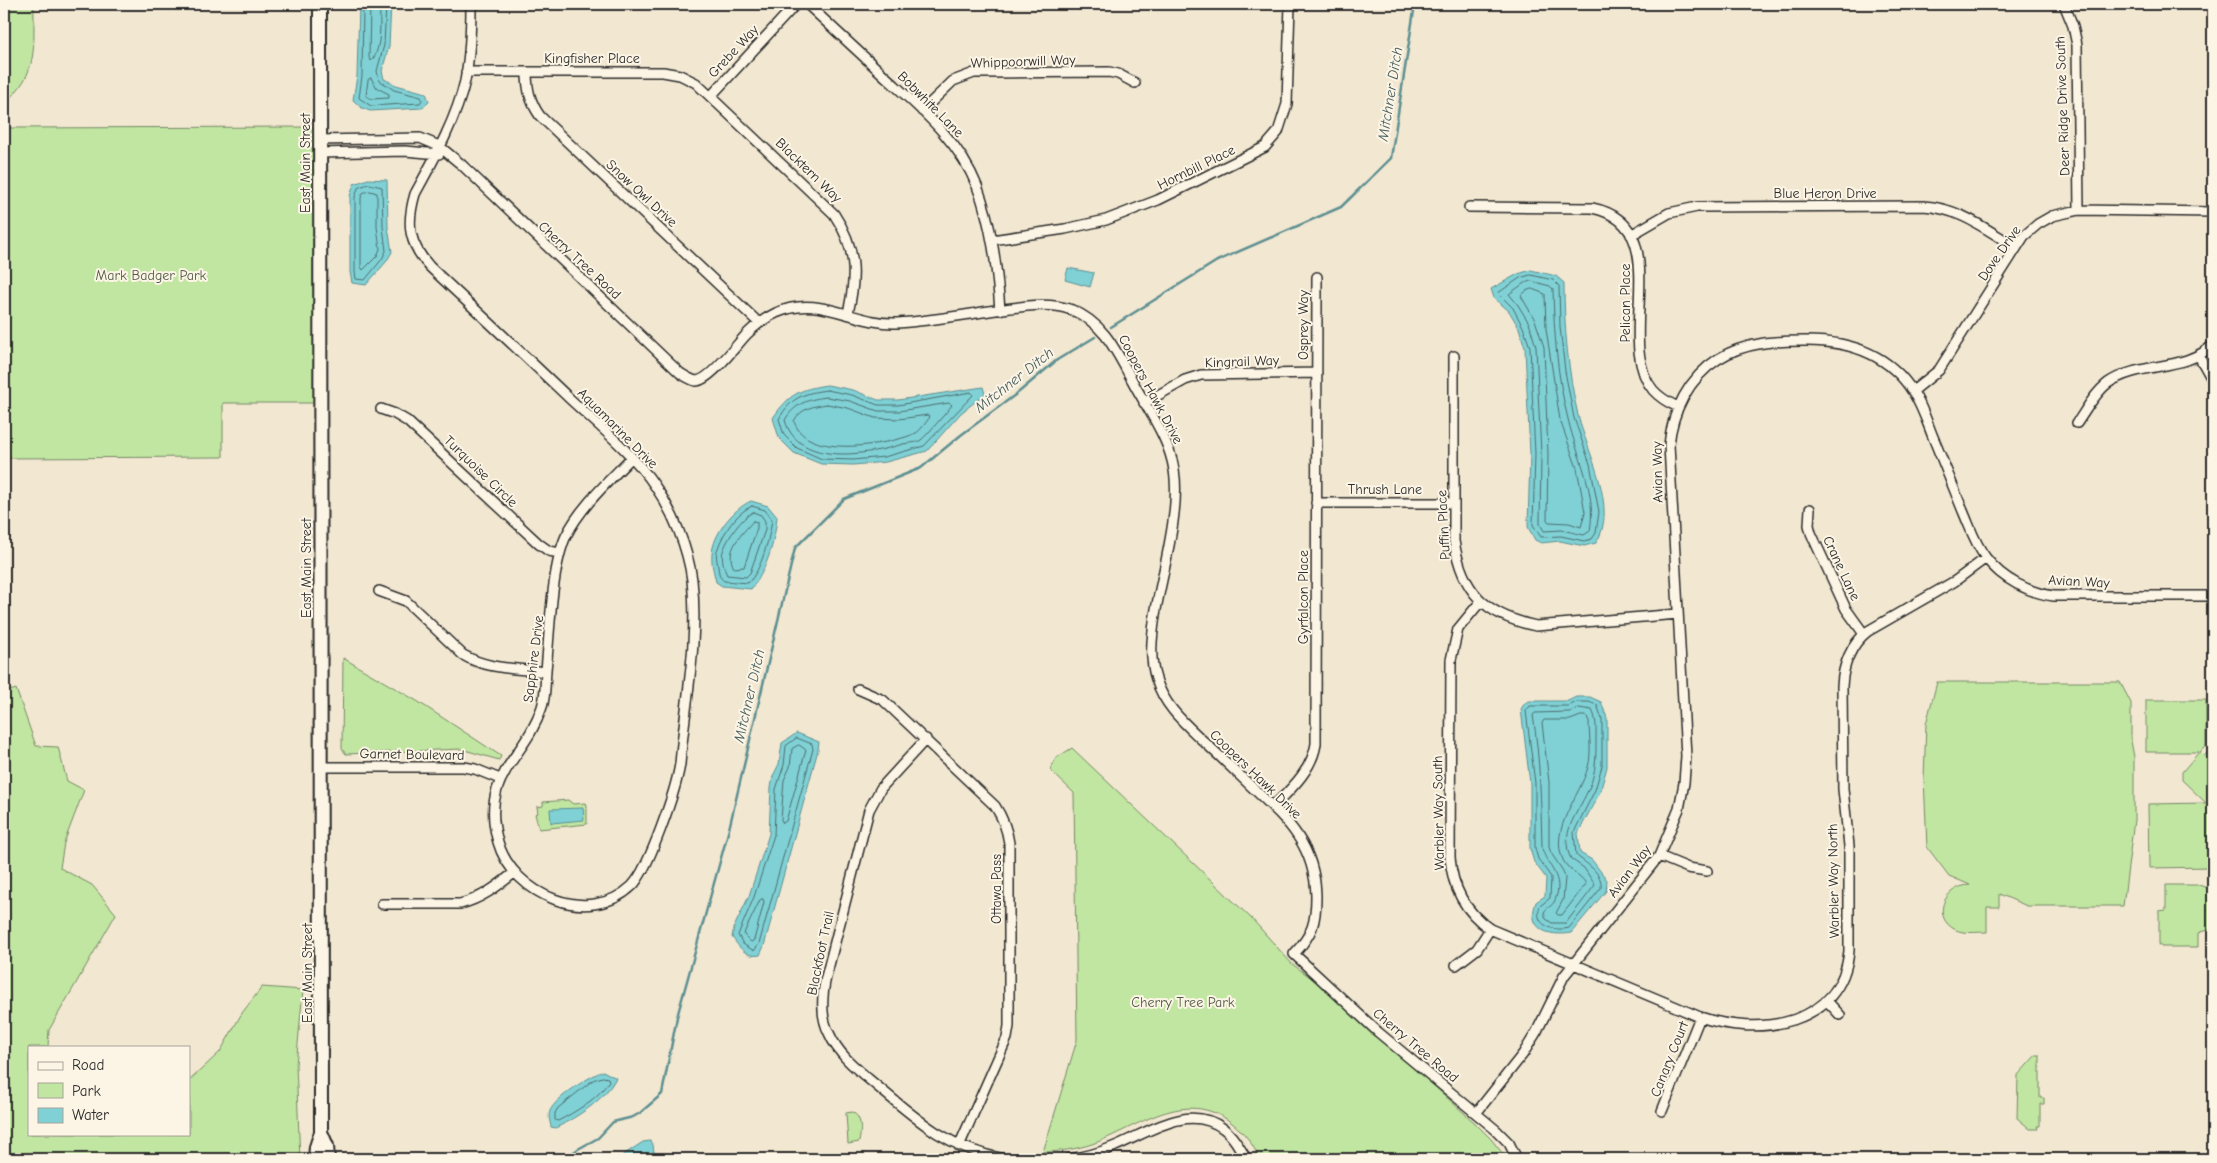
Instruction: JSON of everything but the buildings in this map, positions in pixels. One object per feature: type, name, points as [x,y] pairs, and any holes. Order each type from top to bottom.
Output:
[{"type":"main road","name":"East Main Street","points":[[320,4],[322,1132],[327,1146],[328,1159]]},
{"type":"main road","name":"East Main Street","points":[[316,1159],[316,1147],[322,1132]]},
{"type":"street","name":"Aquamarine Drive","points":[[471,4],[470,48],[466,72],[454,113],[415,194],[411,208],[411,234],[419,255],[631,458],[655,486],[669,510],[692,578],[693,633],[678,781],[640,876],[621,895],[597,904],[585,905],[564,902],[541,894],[514,872]]},
{"type":"street","name":"Grebe Way","points":[[710,96],[796,4]]},
{"type":"street","name":"Bobwhite Lane","points":[[807,4],[943,131],[966,163],[985,210],[992,240],[1000,310]]},
{"type":"street","name":"Hornbill Place","points":[[992,240],[1079,227],[1114,217],[1158,200],[1265,147],[1278,132],[1286,112],[1290,4]]},
{"type":"street","name":"Deer Ridge Drive South","points":[[2064,4],[2073,26],[2077,45],[2078,210]]},
{"type":"street","name":"Kingfisher Place","points":[[466,72],[663,72],[680,75],[696,83],[710,96]]},
{"type":"street","name":"Snow Owl Drive","points":[[527,72],[527,90],[540,116],[759,323]]},
{"type":"street","name":"Whippoorwill Way","points":[[922,111],[953,81],[974,74],[1109,72],[1118,74],[1135,83]]},
{"type":"street","name":"Blacktern Way","points":[[710,96],[809,189],[834,214],[841,224],[851,250],[854,275],[848,313]]},
{"type":"street","name":"Cherry Tree Road","points":[[320,146],[420,138],[447,154],[462,165],[680,373],[698,381]]},
{"type":"street","points":[[320,146],[405,151],[437,149]]},
{"type":"street","name":"Blue Heron Drive","points":[[1631,235],[1669,213],[1697,207],[1923,206],[1962,214],[2016,247]]},
{"type":"street","name":"Pelican Place","points":[[1470,207],[1592,208],[1604,211],[1617,219],[1631,235],[1637,247],[1640,264],[1638,344],[1641,368],[1655,392],[1678,407]]},
{"type":"street","name":"Dove Drive","points":[[1913,391],[1939,370],[2016,247],[2038,224],[2058,214],[2078,210],[2213,212]]},
{"type":"street","name":"Osprey Way","points":[[1317,277],[1317,373]]},
{"type":"street","name":"Coopers Hawk Drive","points":[[698,381],[710,374],[759,323],[774,314],[796,307],[812,306],[892,323],[1027,306],[1052,305],[1086,317],[1102,330],[1111,342],[1165,439],[1175,476],[1175,505],[1152,634],[1151,660],[1157,682],[1161,694],[1177,717],[1274,807],[1296,831],[1311,860],[1315,876],[1315,917],[1312,931],[1306,942],[1294,954]]},
{"type":"street","name":"Avian Way","points":[[1477,1112],[1523,1054],[1564,976],[1659,856],[1679,809],[1686,770],[1686,742],[1669,453],[1671,429],[1678,407],[1695,380],[1712,364],[1738,350],[1768,342],[1827,342],[1858,348],[1886,363],[1913,391],[1973,535],[1986,558],[2017,583],[2032,591],[2049,595],[2213,596]]},
{"type":"street","points":[[2077,423],[2102,388],[2115,379],[2199,356],[2213,345]]},
{"type":"street","name":"Puffin Place","points":[[1454,356],[1454,541],[1458,564],[1466,582],[1481,601],[1499,614],[1514,621],[1536,626],[1678,614]]},
{"type":"street","points":[[2199,356],[2213,381]]},
{"type":"street","name":"Kingrail Way","points":[[1144,402],[1185,380],[1201,376],[1217,374],[1317,373]]},
{"type":"street","name":"Gyrfalcon Place","points":[[1274,807],[1305,772],[1314,753],[1316,721],[1317,373]]},
{"type":"street","name":"Turquoise Circle","points":[[381,409],[407,420],[539,544],[549,551],[560,553]]},
{"type":"street","name":"Sapphire Drive","points":[[514,872],[505,858],[498,840],[494,808],[500,779],[539,716],[545,695],[556,572],[560,553],[566,536],[582,511],[631,458]]},
{"type":"street","name":"Thrush Lane","points":[[1316,503],[1454,503]]},
{"type":"street","name":"Crane Lane","points":[[1810,509],[1809,525],[1811,533],[1846,609],[1864,634]]},
{"type":"street","name":"Warbler Way North","points":[[1574,963],[1700,1018],[1728,1025],[1759,1027],[1774,1025],[1802,1016],[1827,1001],[1839,986],[1848,959],[1849,846],[1842,780],[1842,686],[1844,671],[1850,654],[1864,634],[1955,581],[1986,558]]},
{"type":"street","points":[[380,591],[406,601],[463,655],[472,660],[488,666],[546,672]]},
{"type":"street","name":"Warbler Way South","points":[[1481,601],[1458,629],[1451,660],[1451,873],[1456,889],[1473,915],[1490,929],[1574,963]]},
{"type":"street","name":"Ottawa Pass","points":[[858,689],[882,700],[926,739],[996,807],[1007,828],[1009,842],[1008,1032],[959,1146]]},
{"type":"street","name":"Blackfoot Trail","points":[[926,739],[874,798],[826,977],[823,1005],[828,1031],[842,1056],[918,1122],[959,1146],[984,1155],[1004,1159]]},
{"type":"street","name":"Garnet Boulevard","points":[[321,767],[464,767],[475,769],[500,779]]},
{"type":"street","points":[[1659,856],[1688,868],[1707,871]]},
{"type":"street","points":[[382,904],[460,904],[469,902],[490,891],[514,872]]},
{"type":"street","points":[[1456,965],[1477,949],[1490,929]]},
{"type":"street","name":"Cherry Tree Road","points":[[1294,954],[1378,1032],[1477,1112],[1509,1143],[1517,1159]]},
{"type":"street","points":[[1827,1001],[1840,1015]]},
{"type":"street","name":"Canary Court","points":[[1662,1111],[1700,1018]]},
{"type":"street","points":[[1069,1159],[1101,1152],[1164,1123],[1181,1118],[1195,1118],[1218,1125],[1236,1140],[1246,1159]]},
{"type":"green space","points":[[4,4],[34,4],[34,46],[29,70],[24,81],[4,103]]},
{"type":"green space","name":"Mark Badger Park","points":[[314,127],[315,403],[223,403],[223,457],[4,458],[4,128]]},
{"type":"green space","points":[[343,658],[417,701],[501,756],[499,760],[461,749],[346,754],[342,749]]},
{"type":"green space","points":[[1937,682],[2120,682],[2131,703],[2131,741],[2134,757],[2134,820],[2123,906],[2027,906],[1999,894],[1999,907],[1987,907],[1987,932],[1963,932],[1948,925],[1942,911],[1947,897],[1953,891],[1970,885],[1949,876],[1927,847],[1924,778],[1926,724]]},
{"type":"green space","points":[[16,689],[36,746],[58,747],[67,781],[84,790],[64,843],[60,868],[92,885],[116,914],[49,1030],[48,1046],[28,1046],[28,1136],[190,1136],[190,1080],[220,1052],[242,1013],[262,987],[303,990],[296,1065],[300,1159],[4,1159],[4,693]]},
{"type":"green space","points":[[2146,700],[2206,700],[2206,746],[2200,752],[2204,756],[2213,747],[2213,802],[2211,800],[2207,803],[2212,809],[2213,867],[2149,868],[2148,804],[2206,803],[2182,780],[2182,772],[2199,752],[2146,752]]},
{"type":"green space","name":"Cherry Tree Park","points":[[1072,748],[1252,919],[1292,964],[1327,989],[1474,1122],[1507,1159],[1259,1159],[1241,1130],[1214,1113],[1196,1108],[1179,1109],[1161,1114],[1086,1146],[1043,1152],[1077,1040],[1074,793],[1050,770],[1056,758]]},
{"type":"green space","points":[[568,800],[573,804],[585,803],[587,805],[587,824],[539,829],[535,814],[538,813],[537,807],[543,806],[543,802]]},
{"type":"green space","points":[[2166,885],[2199,885],[2213,890],[2213,928],[2198,933],[2198,947],[2161,947],[2159,944],[2159,911],[2166,910]]},
{"type":"green space","points":[[2036,1055],[2040,1055],[2040,1098],[2044,1098],[2044,1104],[2040,1104],[2040,1126],[2037,1126],[2038,1129],[2030,1129],[2017,1118],[2018,1075]]},
{"type":"green space","points":[[852,1112],[856,1114],[860,1121],[859,1142],[848,1144],[846,1113]]},
{"type":"water","points":[[359,4],[391,4],[389,46],[382,71],[384,79],[396,85],[426,93],[429,102],[422,108],[370,111],[362,108],[353,100],[357,76]]},
{"type":"water","points":[[368,179],[387,180],[388,227],[392,252],[366,285],[352,283],[350,272],[350,196],[354,184]]},
{"type":"water","points":[[1068,268],[1094,273],[1090,287],[1065,280]]},
{"type":"water","points":[[1531,270],[1556,276],[1564,283],[1569,366],[1578,415],[1603,497],[1602,529],[1596,543],[1584,546],[1560,541],[1541,543],[1535,540],[1528,527],[1530,454],[1525,348],[1519,328],[1509,311],[1494,298],[1491,289],[1518,274]]},
{"type":"water","points":[[827,385],[853,390],[878,400],[898,400],[983,387],[985,394],[961,413],[927,451],[886,462],[853,465],[821,464],[794,453],[779,438],[773,418],[784,403],[796,394],[809,388]]},
{"type":"water","points":[[751,501],[768,506],[777,517],[766,564],[757,582],[751,589],[722,586],[716,582],[712,564],[713,546],[725,523],[737,510]]},
{"type":"water","points":[[1576,697],[1590,697],[1601,702],[1607,718],[1607,767],[1600,792],[1578,833],[1580,853],[1592,860],[1607,880],[1606,891],[1571,933],[1554,934],[1541,929],[1534,919],[1536,902],[1545,896],[1546,878],[1534,862],[1530,849],[1530,783],[1521,709],[1529,701],[1568,701]]},
{"type":"water","points":[[797,733],[819,742],[818,750],[764,946],[760,955],[751,955],[743,951],[732,937],[734,927],[749,896],[769,834],[771,788],[773,776],[779,764],[782,743]]},
{"type":"water","points":[[583,808],[584,820],[551,823],[550,809]]},
{"type":"water","points":[[603,1071],[616,1078],[605,1094],[573,1118],[556,1128],[551,1127],[549,1115],[553,1106],[574,1088]]},
{"type":"water","points":[[650,1141],[653,1145],[655,1159],[617,1159],[643,1142]]},
{"type":"waterway","name":"Mitchner Ditch","points":[[1111,327],[1217,261],[1341,207],[1391,158],[1415,4]]},
{"type":"waterway","name":"Mitchner Ditch","points":[[565,1159],[598,1138],[613,1122],[633,1117],[662,1094],[677,1017],[729,829],[795,548],[844,499],[921,468],[1057,360],[1095,337]]}]
